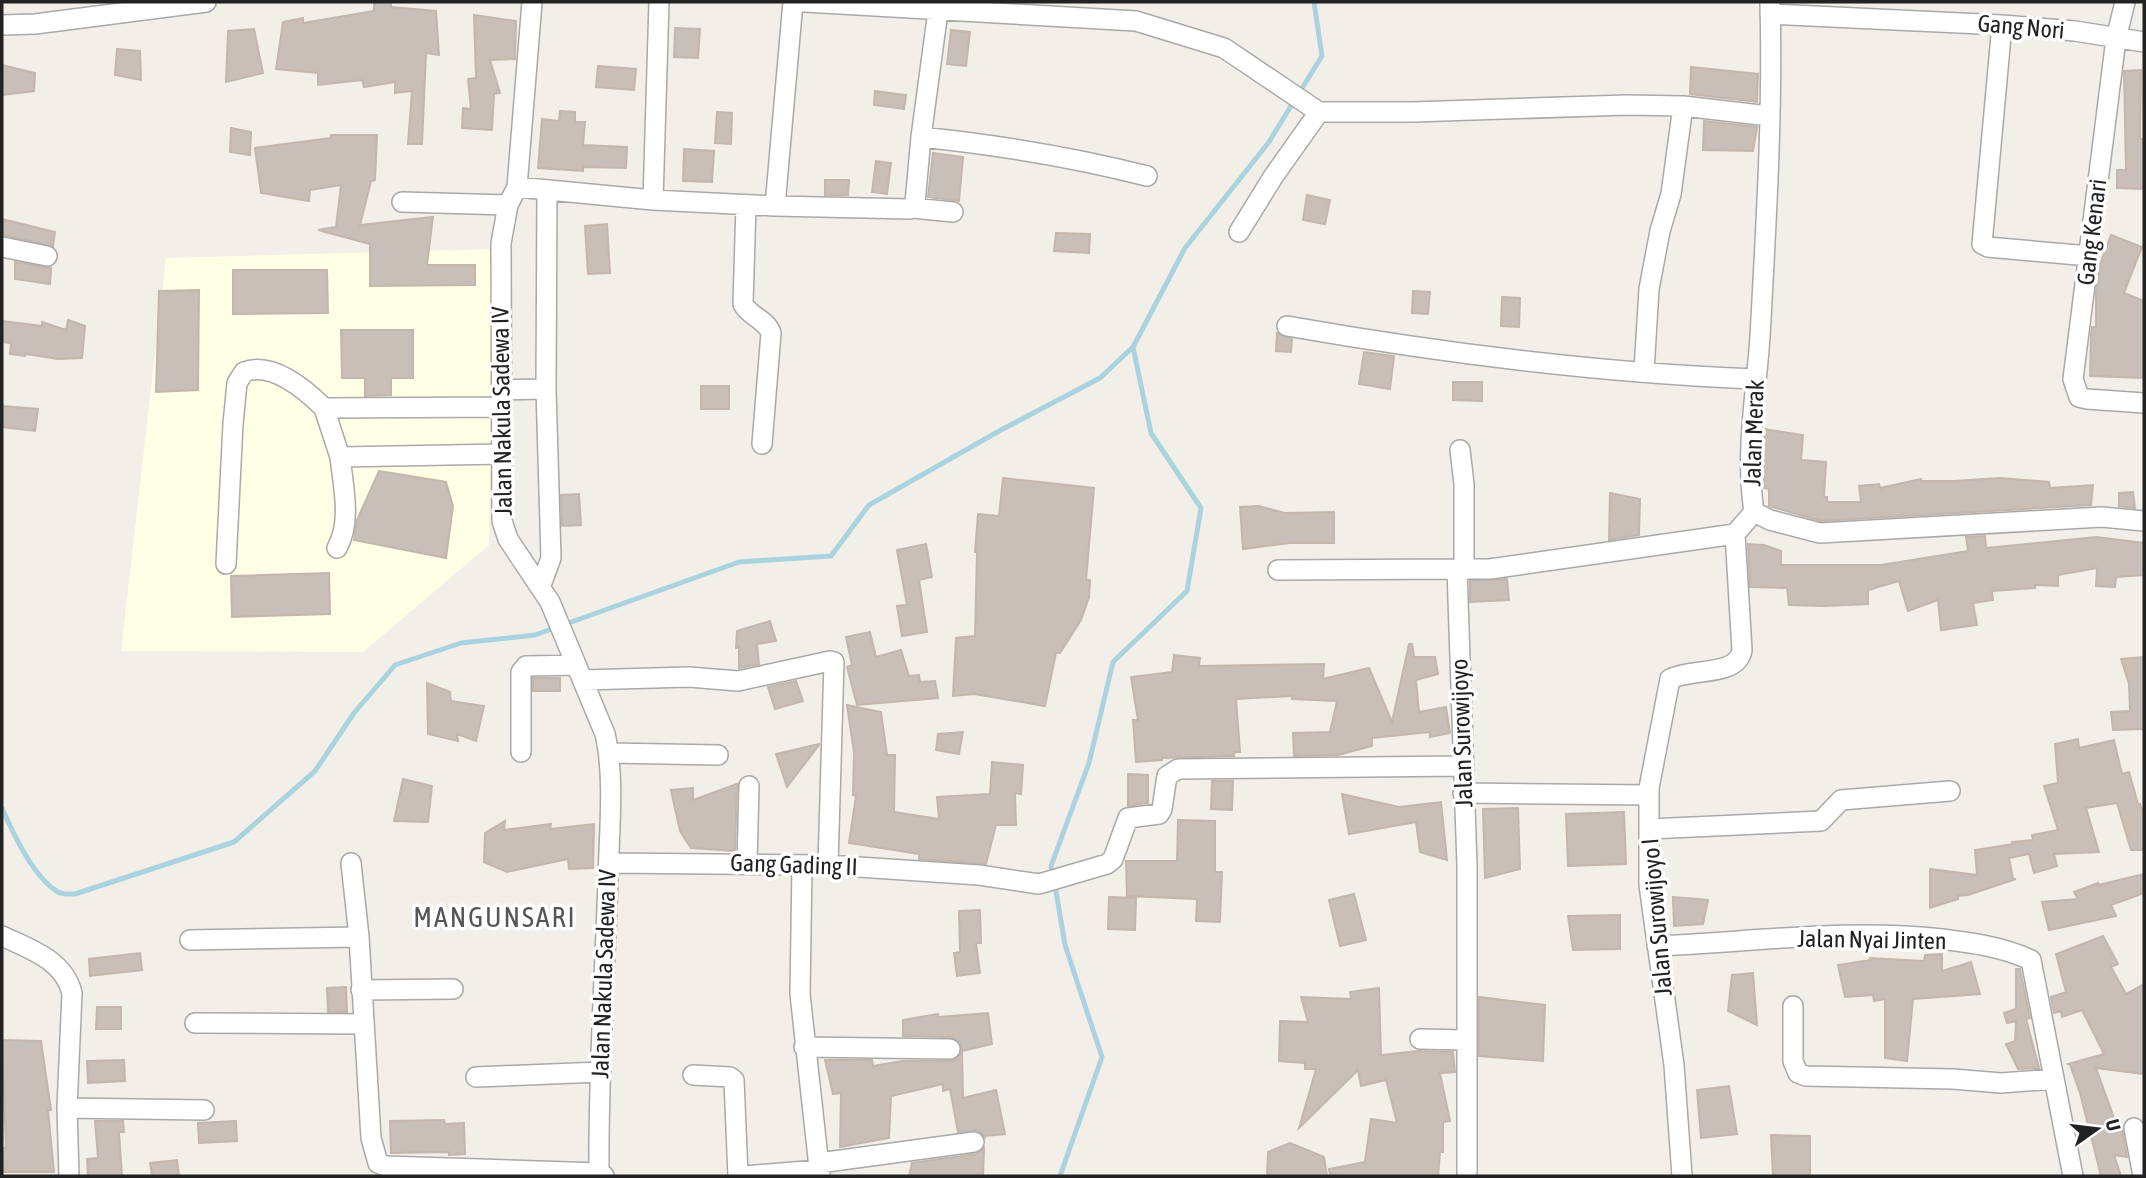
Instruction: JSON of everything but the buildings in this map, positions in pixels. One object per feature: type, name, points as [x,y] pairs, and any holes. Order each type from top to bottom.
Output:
[{"type":"street","points":[[2,25],[35,24],[91,8],[206,2]]},
{"type":"street","name":"Jalan Nakula Sadewa IV","points":[[532,2],[517,187],[508,205],[500,243],[502,521],[508,540],[545,594],[605,734],[610,753],[600,1072],[600,1175]]},
{"type":"street","points":[[653,200],[659,2]]},
{"type":"street","points":[[775,206],[793,2]]},
{"type":"street","points":[[805,2],[937,11],[988,7],[1136,21],[1224,48],[1314,108],[1413,112],[1627,105],[1683,107],[1769,116]]},
{"type":"street","name":"Gang Kenari","points":[[2125,2],[2116,39],[2073,379],[2079,397],[2087,400],[2144,403]]},
{"type":"street","name":"Gang Nori","points":[[1770,8],[2075,31],[2144,42]]},
{"type":"street","name":"Jalan Merak","points":[[1770,8],[1770,151],[1751,433],[1751,494],[1754,512],[1770,520],[1820,533],[2102,517],[2144,521]]},
{"type":"street","points":[[913,208],[937,11]]},
{"type":"street","points":[[2002,25],[1982,244],[1988,247],[2089,256]]},
{"type":"street","points":[[1644,371],[1649,289],[1660,231],[1671,194],[1683,107]]},
{"type":"street","points":[[1239,232],[1314,108]]},
{"type":"street","points":[[921,137],[1000,145],[1078,159],[1147,176]]},
{"type":"street","points":[[517,187],[653,200],[775,206],[913,208],[953,212]]},
{"type":"street","points":[[545,594],[551,558],[546,389],[547,190]]},
{"type":"street","points":[[402,202],[508,205]]},
{"type":"street","points":[[746,205],[743,304],[745,309],[765,323],[771,333],[762,444]]},
{"type":"street","points":[[2,247],[47,256]]},
{"type":"street","points":[[1287,326],[1380,342],[1558,364],[1755,379]]},
{"type":"street","points":[[226,564],[238,378],[244,372],[253,370],[281,376],[303,387],[324,408],[340,457],[345,523],[343,537],[337,548]]},
{"type":"street","points":[[324,408],[502,398],[546,389]]},
{"type":"street","name":"Jalan Surowijoyo","points":[[1460,450],[1464,478],[1461,569],[1462,766],[1467,866],[1467,1176]]},
{"type":"street","points":[[340,457],[503,454]]},
{"type":"street","points":[[1278,570],[1490,569],[1735,534],[1754,512]]},
{"type":"street","name":"Jalan Surowijoyo I","points":[[1682,1176],[1674,1065],[1649,885],[1648,795],[1670,679],[1733,666],[1741,659],[1735,534]]},
{"type":"street","points":[[522,752],[521,672],[526,666],[576,664],[738,681],[834,662],[828,865]]},
{"type":"street","points":[[610,753],[718,755]]},
{"type":"street","name":"Gang Gading II","points":[[608,863],[828,865],[979,875],[1039,884],[1100,867],[1113,859],[1125,821],[1134,816],[1160,814],[1167,776],[1178,769],[1462,766]]},
{"type":"street","points":[[747,863],[749,786]]},
{"type":"street","points":[[1649,829],[1821,821],[1841,800],[1950,791]]},
{"type":"street","points":[[1463,793],[1648,795]]},
{"type":"street","points":[[351,863],[359,937],[371,1138],[378,1163],[410,1167],[600,1175]]},
{"type":"street","points":[[802,866],[800,994],[819,1170]]},
{"type":"street","name":"Jalan Nyai Jinten","points":[[1657,946],[1865,934],[1906,935],[1963,942],[2017,954],[2031,960],[2073,1176]]},
{"type":"street","points":[[2,936],[38,953],[62,969],[69,980],[72,993],[67,1108],[69,1176]]},
{"type":"street","points":[[190,940],[359,937]]},
{"type":"street","points":[[361,990],[453,989]]},
{"type":"street","points":[[1793,1006],[1793,1061],[1798,1073],[1806,1076],[1953,1079],[2001,1083],[2053,1079]]},
{"type":"street","points":[[195,1023],[363,1024]]},
{"type":"street","points":[[1420,1039],[1466,1040]]},
{"type":"street","points":[[804,1047],[950,1049]]},
{"type":"street","points":[[477,1077],[600,1072]]},
{"type":"street","points":[[694,1075],[730,1077],[734,1080],[738,1176]]},
{"type":"street","points":[[67,1108],[204,1110]]},
{"type":"street","points":[[2134,1128],[2143,1176]]},
{"type":"street","points":[[744,1176],[819,1170],[974,1142]]},
{"type":"shaded area","points":[[493,249],[489,545],[363,652],[121,651],[166,258]]},
{"type":"waterway","points":[[1299,93],[1322,56],[1314,2]]},
{"type":"waterway","points":[[1053,876],[1051,866],[1089,763],[1113,662],[1187,591],[1201,508],[1151,433],[1133,347],[1185,248],[1269,142],[1294,101]]},
{"type":"waterway","points":[[2,808],[32,865],[49,885],[64,894],[75,894],[234,842],[315,771],[354,713],[395,665],[461,643],[535,635],[739,562],[831,556],[869,505],[1001,430],[1100,378],[1133,347]]},
{"type":"waterway","points":[[1055,885],[1065,945],[1102,1057],[1060,1176]]},
{"type":"district","name":"MANGUNSARI","points":[[495,917]]}]
